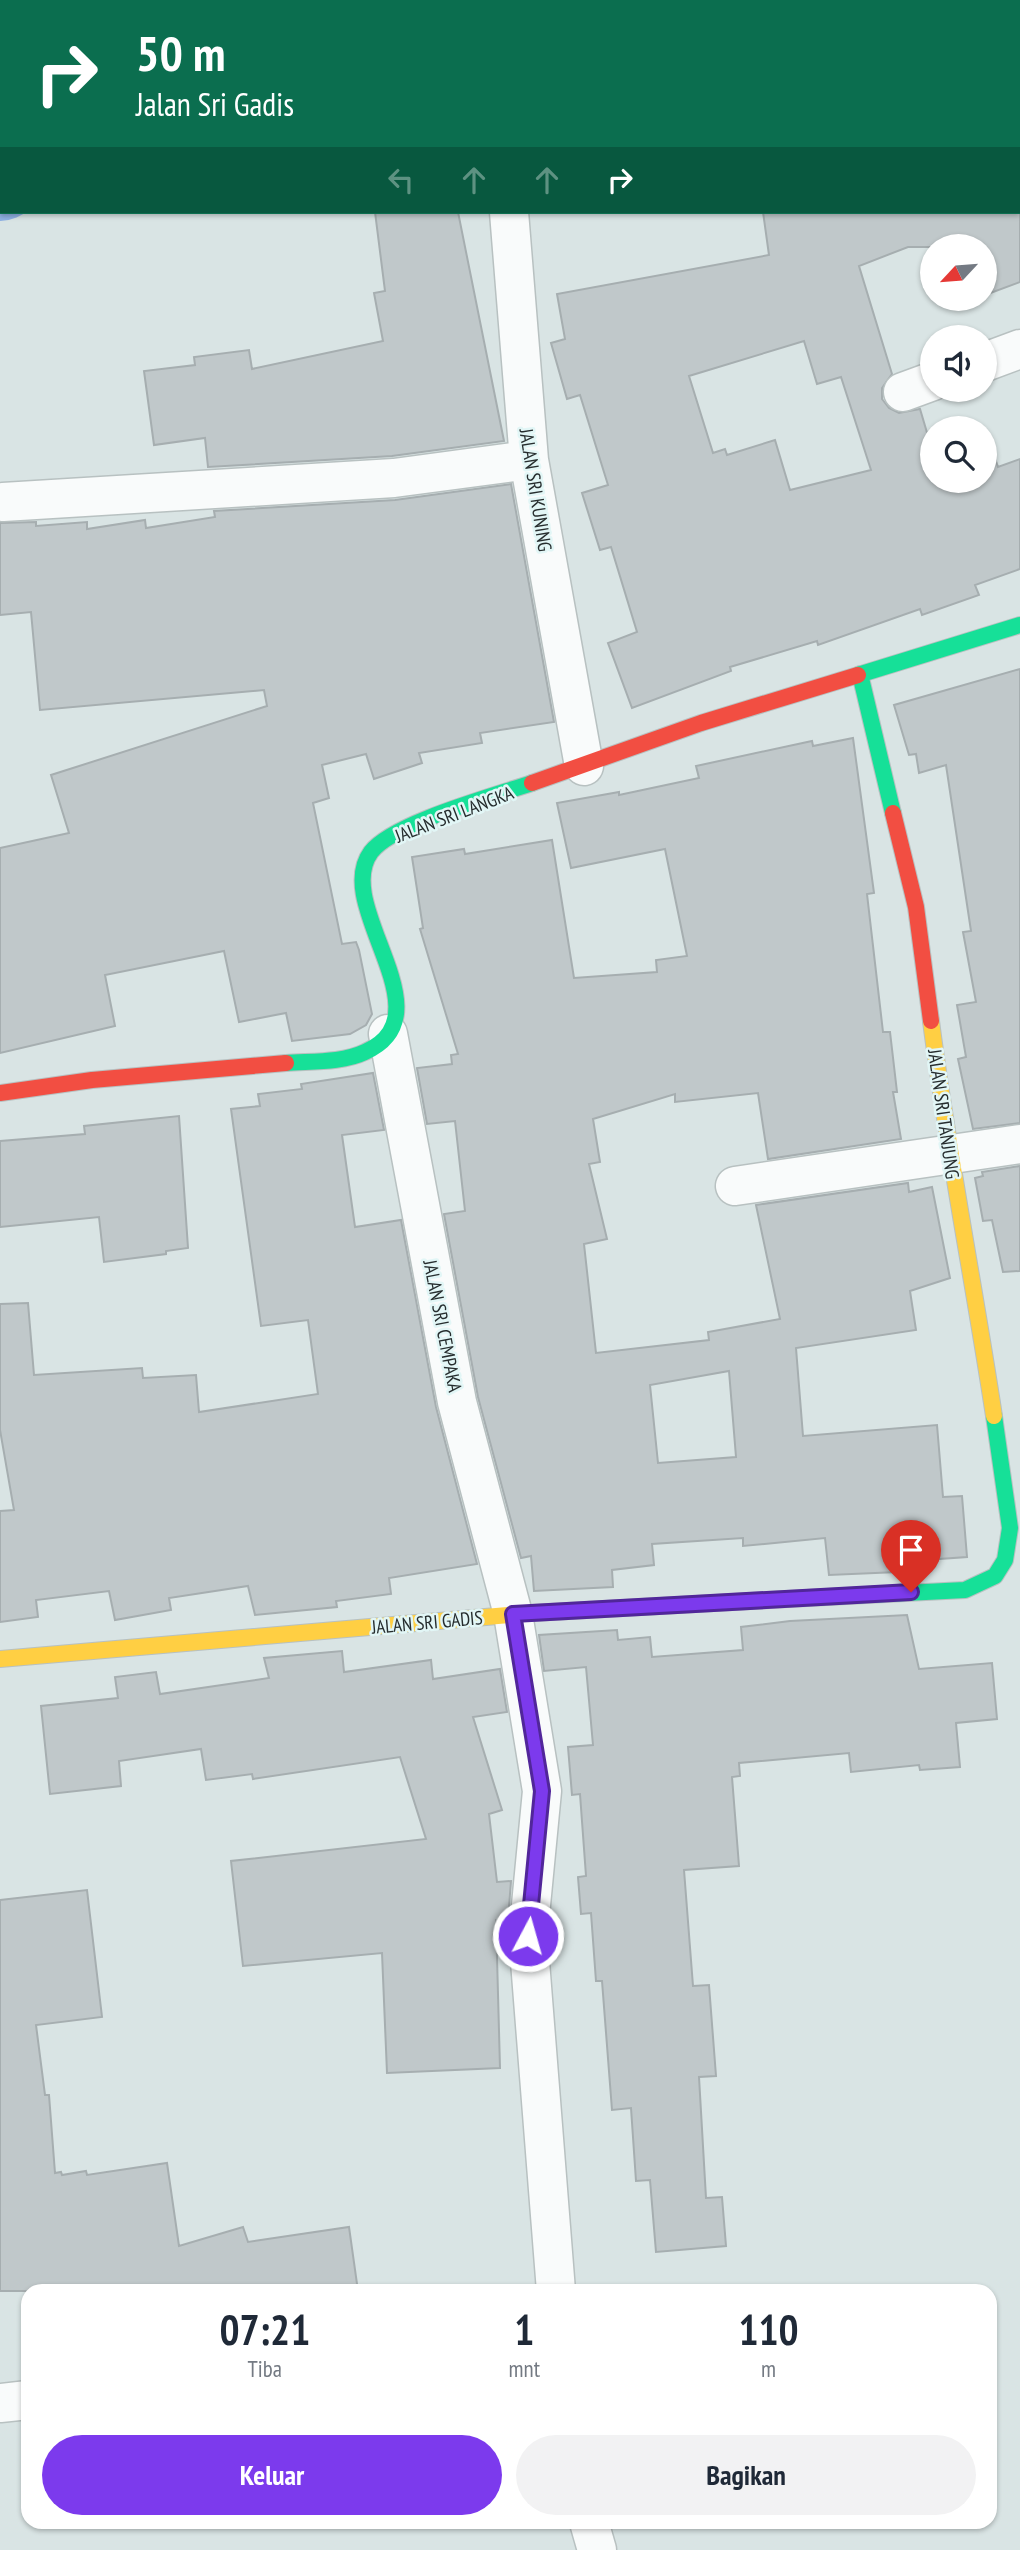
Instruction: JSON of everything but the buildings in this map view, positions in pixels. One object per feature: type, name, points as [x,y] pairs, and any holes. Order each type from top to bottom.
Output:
[{"type":"street","name":"JALAN SRI KUNING","points":[[509,214],[529,460],[584,766]]},
{"type":"street","points":[[997,358],[1020,349]]},
{"type":"street","points":[[3,502],[394,478],[529,460]]},
{"type":"street","name":"JALAN SRI LANGKA","points":[[388,1034],[397,1007],[394,976],[362,896],[363,867],[371,852],[413,825],[701,723],[1020,625]]},
{"type":"street","name":"JALAN SRI TANJUNG","points":[[860,674],[916,907],[948,1153],[980,1323],[1014,1569]]},
{"type":"street","points":[[0,1093],[106,1079],[335,1059],[366,1052],[388,1034]]},
{"type":"street","name":"JALAN SRI CEMPAKA","points":[[388,1034],[457,1402],[513,1614],[542,1791],[528,1936],[555,2284]]},
{"type":"street","points":[[735,1186],[1020,1144]]},
{"type":"street","name":"JALAN SRI GADIS","points":[[0,1659],[513,1614],[965,1590],[978,1587],[1014,1569]]},
{"type":"street","points":[[0,2403],[21,2401]]},
{"type":"street","points":[[591,2529],[597,2550]]},
{"type":"traffic: fast","points":[[858,675],[1020,625]]},
{"type":"traffic: fast","points":[[860,674],[893,813]]},
{"type":"traffic: fast","points":[[286,1063],[356,1056],[388,1035],[396,1012],[394,986],[365,901],[363,875],[371,852],[383,841],[422,821],[532,783]]},
{"type":"traffic: fast","points":[[787,1599],[965,1590],[995,1576],[1005,1560],[1010,1528],[994,1416]]},
{"type":"traffic: slow","points":[[931,1021],[994,1416]]},
{"type":"traffic: slow","points":[[0,1659],[532,1613]]},
{"type":"traffic: jam","points":[[532,783],[701,723],[858,675]]},
{"type":"traffic: jam","points":[[893,813],[916,907],[931,1021]]},
{"type":"traffic: jam","points":[[0,1093],[92,1080],[286,1063]]},
{"type":"traffic: jam","points":[[532,1613],[787,1599]]},
{"type":"route","points":[[528,1936],[542,1791],[513,1614],[911,1592]]}]
